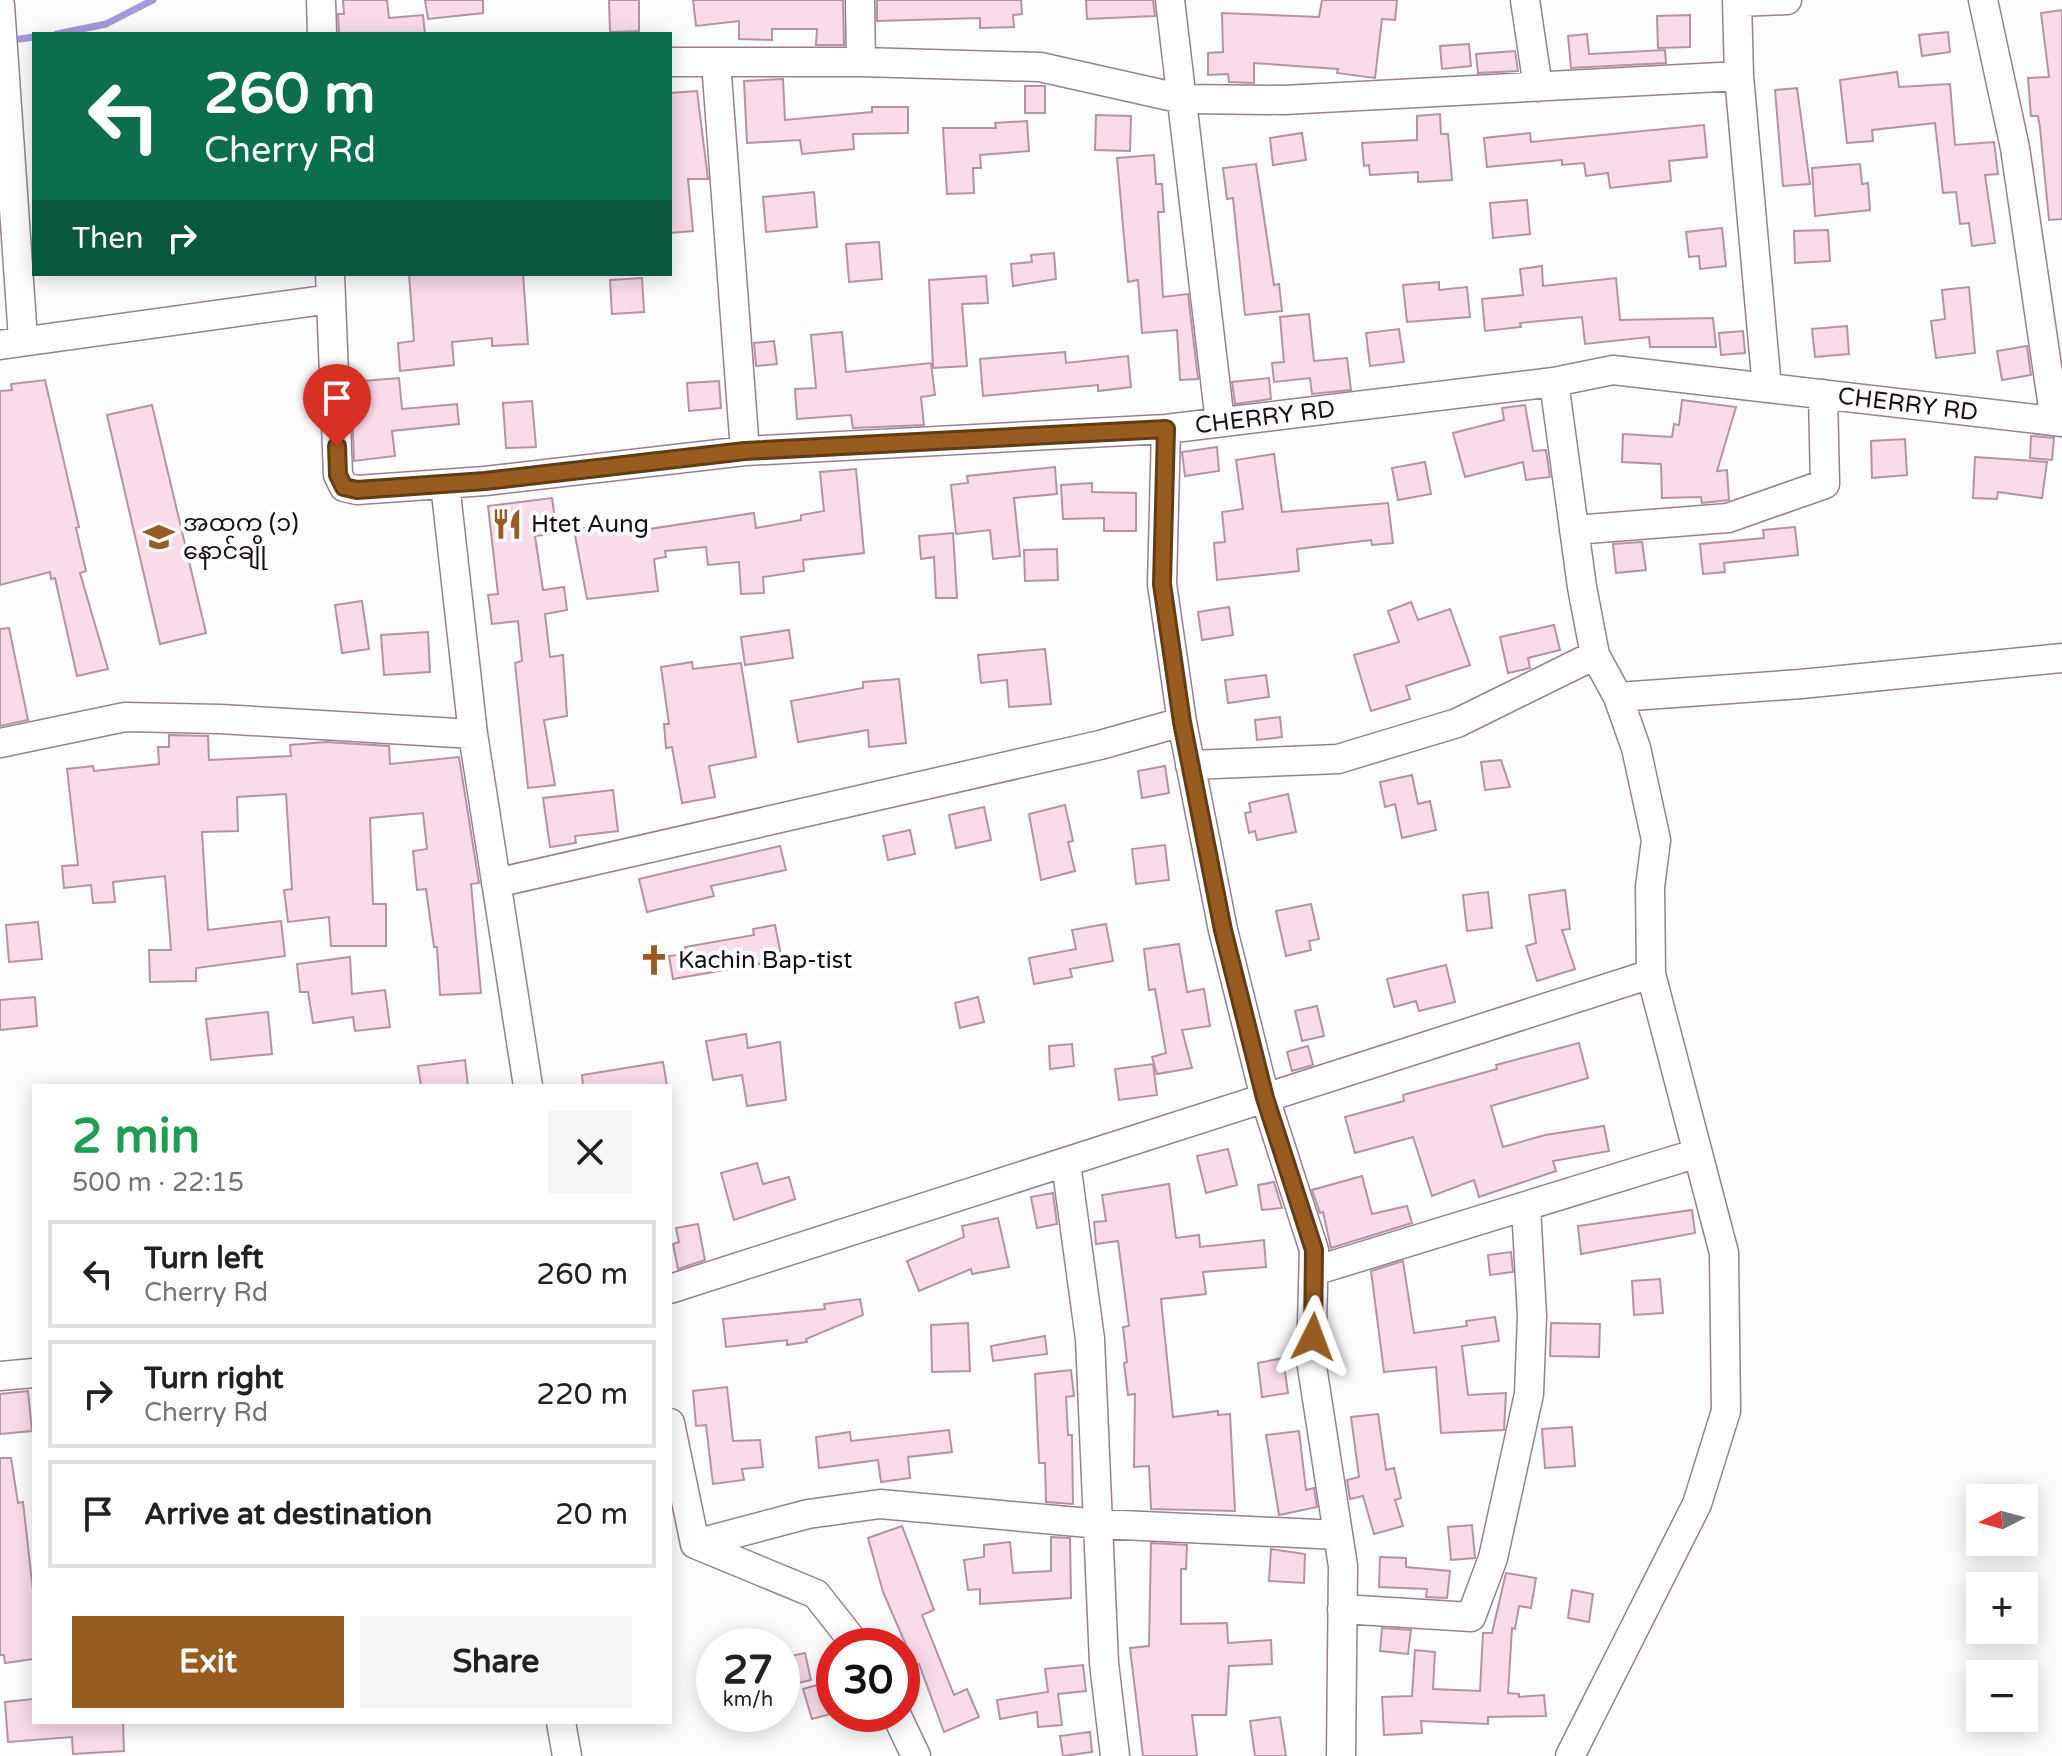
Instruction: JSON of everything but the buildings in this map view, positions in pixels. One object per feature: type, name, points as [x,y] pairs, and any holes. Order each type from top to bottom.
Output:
[{"type":"street","points":[[321,0],[322,32]]},
{"type":"street","points":[[860,0],[861,62]]},
{"type":"street","points":[[1170,0],[1220,422]]},
{"type":"street","points":[[1525,0],[1538,87]]},
{"type":"street","points":[[1767,388],[1739,76],[1738,1],[1787,0]]},
{"type":"street","points":[[1983,0],[2015,148],[2058,421]]},
{"type":"street","points":[[0,5],[12,342],[331,286]]},
{"type":"street","points":[[672,62],[861,62],[1040,67],[1183,99],[1284,100],[1739,76]]},
{"type":"street","points":[[716,62],[745,451]]},
{"type":"street","name":"CHERRY RD","points":[[331,286],[338,475],[344,487],[357,490],[445,484],[745,451],[1166,429],[1554,382],[1613,370],[2058,421]]},
{"type":"street","points":[[1554,382],[1595,655],[1618,697],[1645,782],[1656,840],[1650,887],[1651,974],[1724,1253],[1726,1411],[1697,1504],[1570,1756]]},
{"type":"street","points":[[1574,530],[1728,518],[1825,484],[1823,394]]},
{"type":"street","points":[[1166,429],[1162,584],[1182,722],[1223,930],[1265,1098],[1314,1250],[1311,1360],[1343,1566],[1341,1756]]},
{"type":"street","points":[[445,484],[473,734],[528,1084]]},
{"type":"street","points":[[1190,765],[1338,759],[1457,723],[1595,655]]},
{"type":"street","points":[[1618,697],[1801,684],[2062,658]]},
{"type":"street","points":[[0,743],[125,717],[220,719],[473,734]]},
{"type":"street","points":[[496,883],[1100,745],[1182,722]]},
{"type":"street","points":[[672,1288],[1651,974]]},
{"type":"street","points":[[1314,1271],[1698,1153]]},
{"type":"street","points":[[1066,1163],[1090,1339],[1104,1663],[1115,1756]]},
{"type":"street","points":[[1342,1609],[1471,1617],[1493,1558],[1529,1394],[1532,1316],[1526,1207]]},
{"type":"street","points":[[0,1376],[32,1373]]},
{"type":"street","points":[[672,1433],[695,1544]]},
{"type":"street","points":[[695,1544],[808,1514],[880,1504],[1100,1524],[1338,1535]]},
{"type":"street","points":[[695,1544],[816,1594],[843,1628]]},
{"type":"street","points":[[561,1724],[567,1756]]},
{"type":"street","points":[[905,1732],[916,1756]]},
{"type":"waterway","points":[[67,32],[106,24],[153,0]]},
{"type":"waterway","points":[[20,39],[32,37]]},
{"type":"place","name":"Htet Aung","points":[[507,524]]},
{"type":"place","name":"အထက (၁) နောင်ချို","points":[[159,537]]},
{"type":"place","name":"Kachin Bap-tist","points":[[654,960]]},
{"type":"route","points":[[337,446],[338,475],[344,487],[357,490],[485,481],[745,451],[1166,429],[1162,584],[1182,722],[1223,930],[1265,1098],[1314,1250],[1313,1337]]}]
